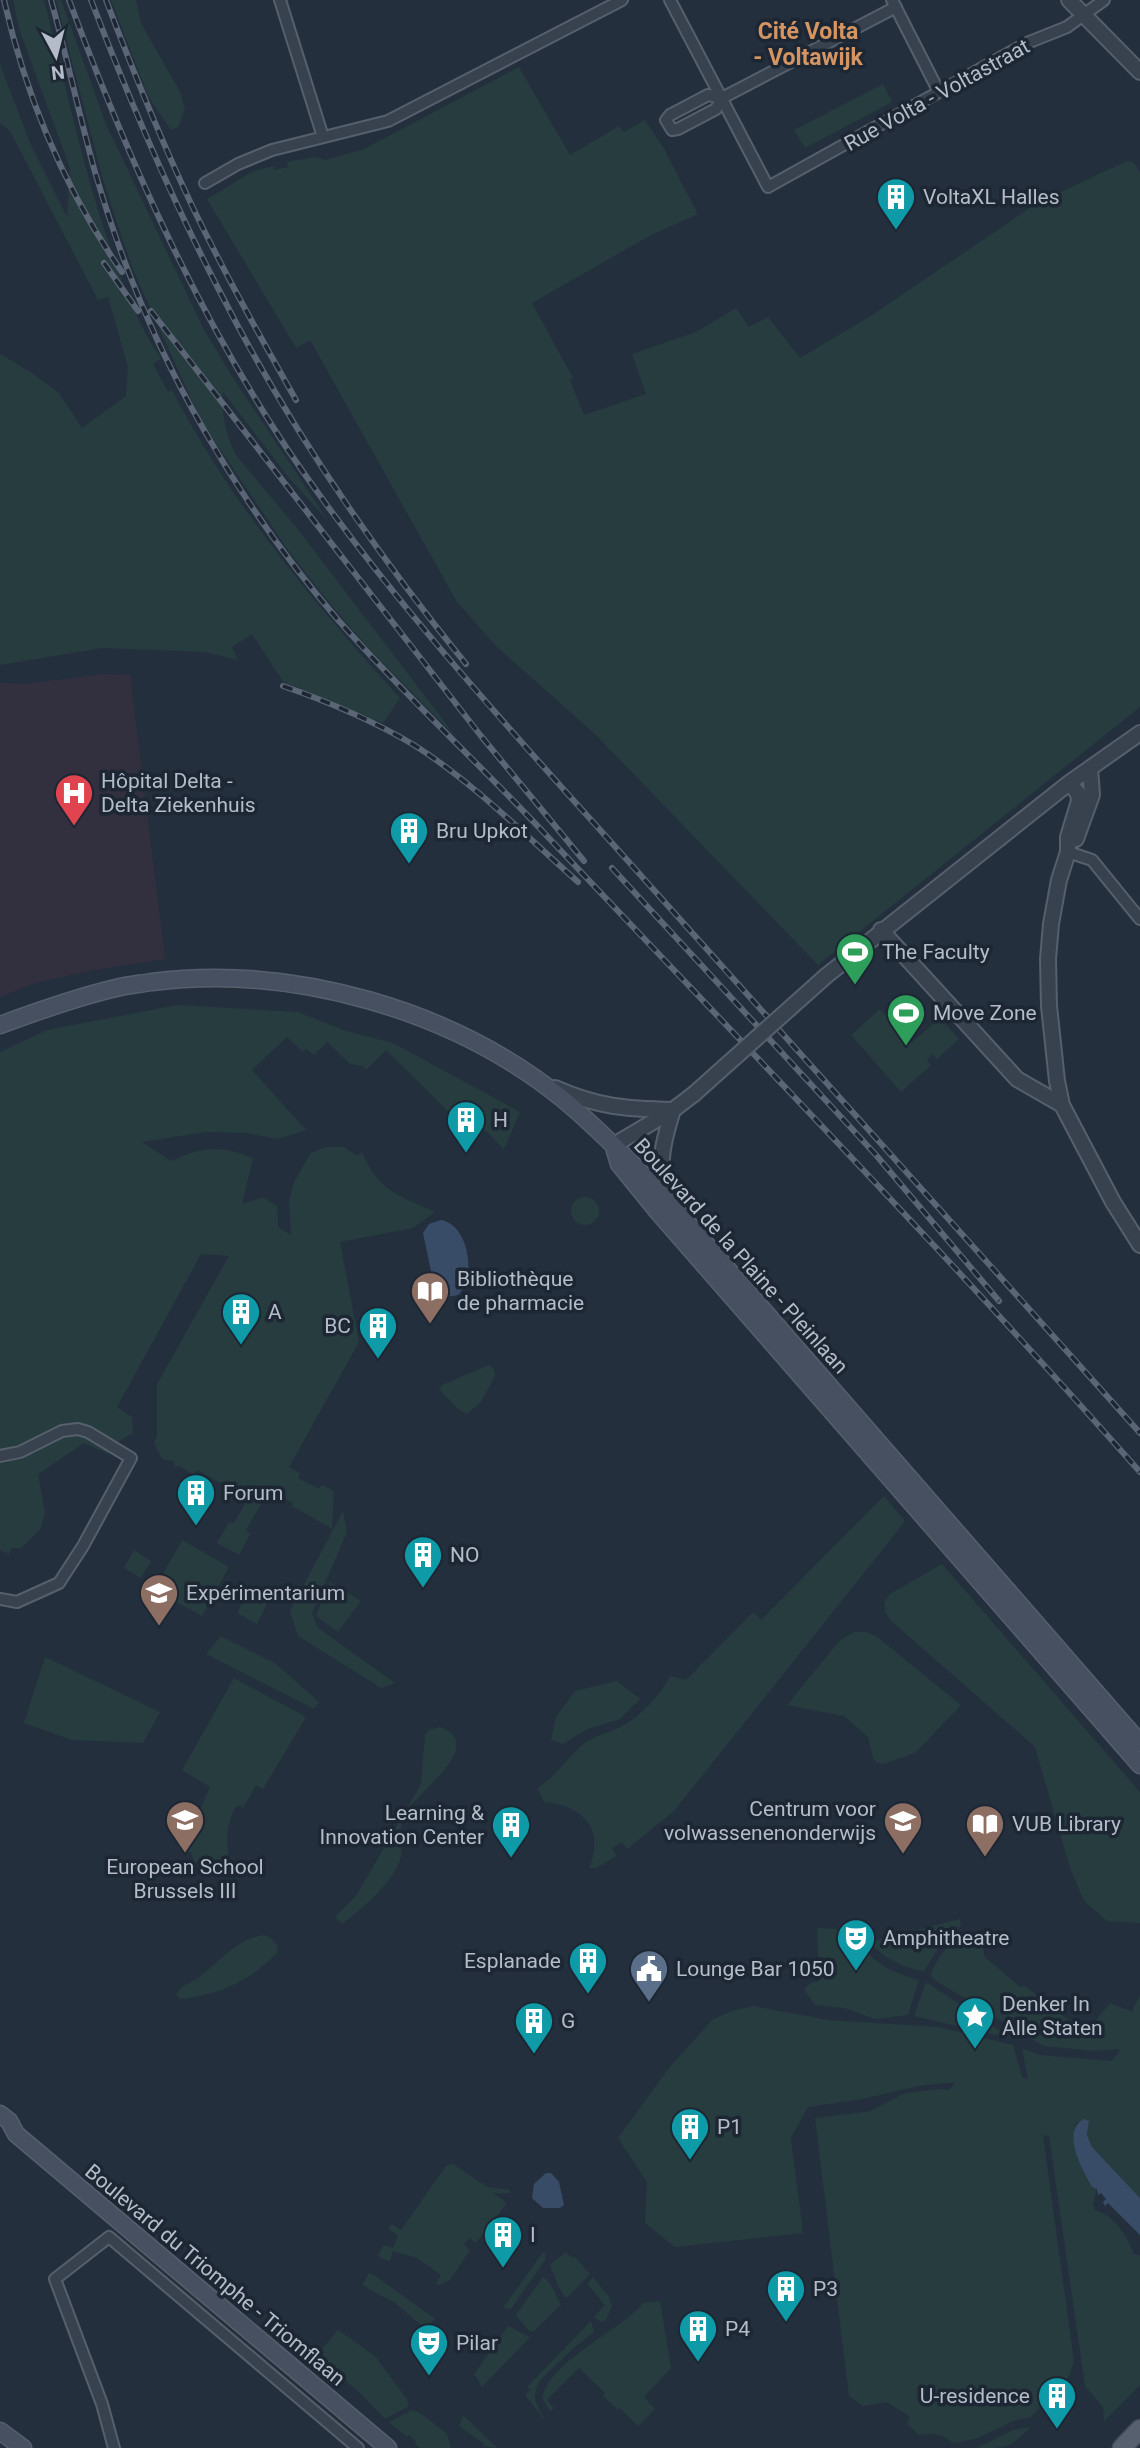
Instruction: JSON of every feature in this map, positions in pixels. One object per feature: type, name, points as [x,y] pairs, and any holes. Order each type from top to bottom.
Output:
[{"type":"main road","points":[[0,1025],[117,987],[201,978],[293,983],[369,1001],[422,1020],[494,1054],[563,1099],[614,1145]]},
{"type":"main road","name":"Boulevard de la Plaine - Pleinlaan","points":[[614,1145],[670,1203],[1140,1765]]},
{"type":"main road","name":"Boulevard de la Plaine - Pleinlaan","points":[[614,1145],[619,1164],[634,1183],[1140,1743]]},
{"type":"main road","name":"Boulevard du Triomphe - Triomflaan","points":[[0,2114],[9,2121],[16,2134],[388,2448]]},
{"type":"main road","name":"Boulevard du Triomphe - Triomflaan","points":[[0,2129],[16,2134]]},
{"type":"main road","points":[[0,2431],[23,2448]]},
{"type":"street","points":[[280,0],[323,137]]},
{"type":"street","points":[[205,183],[238,164],[272,150],[388,121],[622,0]]},
{"type":"street","points":[[670,0],[722,99]]},
{"type":"street","points":[[1069,0],[1140,72]]},
{"type":"street","name":"Rue Volta - Voltastraat","points":[[722,99],[768,187],[1027,43],[1067,27],[1104,0]]},
{"type":"street","points":[[722,99],[708,95],[670,115],[666,120],[668,126],[672,130],[678,129],[716,109],[722,99],[894,4],[939,92]]},
{"type":"street","points":[[614,1145],[673,1110],[694,1094],[881,930],[1069,783],[1140,734]]},
{"type":"street","points":[[1068,852],[1077,837],[1092,795],[1090,768]]},
{"type":"street","points":[[1069,783],[1078,793],[1079,801],[1068,837],[1068,852],[1055,903],[1048,959],[1054,1063],[1062,1105],[1113,1202],[1140,1245]]},
{"type":"street","points":[[1068,852],[1092,860],[1140,919]]},
{"type":"street","points":[[881,930],[1017,1079],[1062,1105]]},
{"type":"street","points":[[537,1081],[594,1103],[673,1110]]},
{"type":"street","points":[[670,1203],[662,1174],[661,1150],[673,1110]]},
{"type":"street","points":[[0,1456],[20,1452],[62,1431],[78,1429],[88,1432],[131,1458],[83,1546],[59,1583],[17,1602],[0,1599]]},
{"type":"street","name":"Boulevard du Triomphe - Triomflaan","points":[[114,2448],[102,2404],[55,2279],[109,2237],[358,2448]]},
{"type":"shaded area","name":"Hôpital Delta - Delta Ziekenhuis","points":[[105,674],[130,675],[165,959],[88,971],[32,984],[0,997],[0,683],[25,684]]},
{"type":"green space","points":[[13,0],[44,0],[102,222],[133,308],[161,359],[153,364],[168,392],[172,390],[221,473],[276,552],[400,698],[383,723],[284,683],[252,634],[232,647],[238,660],[205,652],[102,648],[0,665],[0,354],[59,393],[82,428],[126,396],[128,367],[108,297],[98,300],[10,131],[0,123],[0,64],[30,143],[67,217],[70,168],[19,29]]},
{"type":"green space","points":[[56,0],[61,0],[106,124],[203,328],[329,522],[289,478],[223,392],[225,424],[236,455],[300,532],[456,737],[372,652],[331,605],[290,553],[201,421],[134,272],[121,235],[103,180]]},
{"type":"green space","points":[[111,0],[136,0],[141,23],[180,92],[185,109],[178,127],[171,130],[149,98]]},
{"type":"green space","points":[[519,67],[570,155],[619,126],[624,132],[645,120],[663,147],[698,214],[651,235],[532,303],[573,378],[570,380],[584,415],[646,394],[632,354],[696,332],[736,308],[749,327],[768,317],[800,358],[869,317],[1039,202],[1127,161],[1134,163],[1140,172],[1140,707],[818,965],[595,734],[496,646],[457,602],[310,340],[296,348],[207,199],[252,172],[273,166],[274,170],[288,167],[287,162],[315,157],[325,160],[364,149]]},
{"type":"green space","points":[[883,84],[892,102],[805,148],[794,130]]},
{"type":"green space","points":[[177,1005],[298,1012],[346,1031],[393,1043],[520,1112],[504,1149],[467,1112],[458,1121],[386,1050],[366,1070],[363,1066],[350,1064],[327,1042],[314,1055],[307,1049],[303,1052],[287,1037],[252,1070],[306,1130],[277,1139],[246,1133],[206,1132],[142,1142],[171,1161],[193,1152],[212,1149],[231,1151],[253,1158],[242,1204],[263,1197],[277,1206],[278,1227],[291,1235],[289,1201],[294,1182],[311,1153],[325,1147],[344,1147],[357,1156],[362,1152],[375,1176],[391,1191],[435,1212],[413,1228],[340,1242],[359,1342],[289,1467],[300,1473],[298,1478],[319,1489],[322,1485],[334,1491],[332,1529],[269,1490],[246,1530],[250,1534],[239,1555],[217,1543],[229,1522],[234,1523],[248,1498],[197,1470],[194,1475],[179,1466],[175,1467],[174,1461],[162,1459],[154,1443],[157,1436],[157,1384],[229,1256],[201,1254],[117,1407],[132,1417],[133,1433],[116,1443],[108,1454],[84,1443],[38,1474],[45,1513],[40,1530],[21,1548],[12,1548],[9,1554],[0,1550],[0,1052],[47,1030]]},
{"type":"green space","name":"Move Zone","points":[[880,1009],[911,1043],[940,1018],[959,1039],[937,1059],[933,1054],[927,1060],[931,1065],[901,1092],[851,1035]]},
{"type":"green space","points":[[585,1197],[595,1201],[599,1211],[595,1221],[585,1225],[575,1221],[571,1211],[575,1201]]},
{"type":"green space","points":[[489,1365],[494,1369],[495,1376],[481,1402],[467,1414],[458,1409],[439,1389],[444,1384]]},
{"type":"green space","points":[[884,1496],[905,1521],[884,1548],[674,1811],[627,1849],[622,1842],[612,1848],[616,1856],[596,1868],[589,1868],[594,1854],[594,1842],[587,1822],[569,1808],[544,1802],[537,1788],[586,1742],[620,1727],[642,1712],[661,1691],[670,1676],[686,1680],[753,1612],[761,1620]]},
{"type":"green space","points":[[343,1511],[347,1532],[312,1613],[317,1627],[395,1683],[381,1688],[298,1636],[290,1611]]},
{"type":"green space","points":[[182,1540],[229,1567],[202,1616],[154,1590]]},
{"type":"green space","points":[[134,1550],[151,1561],[141,1578],[124,1568]]},
{"type":"green space","points":[[942,1564],[1140,1792],[1140,1923],[1107,1921],[1084,1901],[1070,1868],[1035,1747],[890,1620],[885,1611],[884,1603],[890,1594]]},
{"type":"green space","points":[[330,1582],[361,1601],[338,1632],[316,1616]]},
{"type":"green space","points":[[248,1593],[267,1604],[257,1624],[237,1613]]},
{"type":"green space","points":[[855,1632],[876,1636],[961,1705],[915,1753],[883,1764],[877,1763],[873,1758],[868,1737],[844,1716],[787,1705],[840,1640]]},
{"type":"green space","points":[[221,1636],[275,1663],[319,1702],[314,1709],[206,1654]]},
{"type":"green space","points":[[45,1657],[160,1712],[143,1743],[72,1740],[24,1723]]},
{"type":"green space","points":[[234,1678],[306,1717],[263,1789],[256,1785],[243,1808],[237,1805],[233,1812],[228,1835],[230,1866],[225,1869],[210,1861],[194,1862],[191,1852],[183,1853],[177,1846],[184,1845],[210,1787],[182,1770]]},
{"type":"green space","points":[[617,1681],[640,1699],[620,1719],[587,1729],[563,1744],[551,1740],[556,1717],[575,1691]]},
{"type":"green space","points":[[440,1727],[453,1735],[457,1746],[453,1758],[403,1818],[401,1856],[393,1874],[368,1903],[342,1924],[335,1917],[356,1896],[421,1783],[425,1735],[429,1730]]},
{"type":"green space","points":[[960,1919],[961,1926],[942,1942],[924,1971],[894,1961],[869,1942]]},
{"type":"green space","name":"Amphitheatre","points":[[817,1928],[853,1930],[872,1957],[888,1968],[919,1980],[908,2015],[875,2019],[844,2008],[815,2005],[804,1989],[812,1982],[819,1982]]},
{"type":"green space","points":[[969,1934],[982,1943],[985,1957],[1020,1987],[1025,1986],[1085,2033],[1110,2003],[1133,2012],[1140,1996],[1140,2198],[1092,2147],[1087,2135],[1089,2123],[1077,2122],[1074,2138],[1077,2156],[1084,2172],[1092,2187],[1097,2188],[1093,2203],[1095,2211],[1114,2221],[1134,2254],[1140,2256],[1140,2385],[1104,2421],[1103,2407],[1085,2386],[1049,2136],[1043,2135],[1074,2362],[1067,2379],[1052,2388],[1051,2395],[1031,2417],[1016,2420],[975,2439],[953,2443],[937,2434],[919,2435],[907,2424],[910,2417],[887,2402],[863,2406],[849,2396],[815,2118],[871,2111],[905,2093],[949,2090],[955,2083],[919,2086],[862,2099],[808,2107],[791,2138],[803,2233],[675,2247],[645,2223],[647,2182],[618,2138],[668,2069],[713,2019],[753,2006],[829,2020],[938,2027],[1013,2045],[1022,2077],[1028,2079],[1022,2048],[1040,2055],[1112,2061],[1121,2049],[1095,2051],[1043,2046],[933,1979],[931,1974],[941,1955],[950,1945]]},
{"type":"green space","points":[[264,1935],[275,1942],[277,1953],[255,1972],[210,1994],[181,1999],[176,1995],[182,1987],[198,1978],[236,1946]]},
{"type":"green space","points":[[926,1982],[1012,2039],[914,2016]]},
{"type":"green space","points":[[453,2164],[487,2187],[510,2190],[510,2193],[493,2193],[507,2203],[476,2243],[469,2238],[464,2245],[470,2250],[450,2280],[439,2285],[436,2284],[441,2275],[417,2258],[393,2251],[390,2261],[378,2255],[383,2245],[393,2248],[398,2235],[388,2229],[392,2224],[401,2230],[446,2166]]},
{"type":"green space","points":[[543,2252],[545,2260],[511,2309],[503,2308]]},
{"type":"green space","points":[[566,2252],[572,2258],[575,2257],[590,2274],[567,2298],[561,2292],[550,2267]]},
{"type":"green space","points":[[369,2273],[435,2319],[429,2325],[421,2325],[395,2303],[362,2285]]},
{"type":"green space","points":[[543,2277],[550,2283],[561,2305],[533,2332],[528,2330],[516,2315]]},
{"type":"green space","points":[[593,2277],[609,2297],[612,2306],[606,2320],[601,2322],[594,2317],[605,2305],[587,2284]]},
{"type":"green space","points":[[660,2301],[671,2368],[644,2397],[655,2409],[638,2426],[603,2396],[605,2393],[579,2368],[547,2400],[554,2408],[550,2412],[543,2400],[546,2387],[556,2374],[643,2303]]},
{"type":"green space","points":[[591,2321],[594,2332],[572,2349],[537,2386],[535,2400],[543,2418],[525,2395],[530,2390],[527,2387]]},
{"type":"green space","points":[[508,2326],[530,2337],[482,2387],[474,2374]]},
{"type":"green space","points":[[338,2330],[375,2356],[407,2399],[409,2406],[385,2419],[359,2392],[316,2356]]},
{"type":"green space","points":[[412,2410],[426,2417],[447,2434],[451,2448],[420,2448],[409,2435],[407,2437],[389,2422]]},
{"type":"green space","points":[[463,2415],[497,2448],[483,2446],[484,2444],[459,2426]]},
{"type":"green space","points":[[1031,2427],[1008,2445],[977,2448],[1013,2430]]},
{"type":"water","points":[[441,1220],[451,1224],[464,1241],[468,1265],[464,1287],[458,1295],[446,1297],[437,1294],[435,1290],[423,1233],[429,1224]]},
{"type":"water","points":[[1084,2119],[1089,2121],[1087,2135],[1092,2147],[1140,2198],[1140,2235],[1108,2203],[1105,2206],[1103,2202],[1106,2199],[1101,2193],[1098,2195],[1097,2189],[1092,2187],[1084,2171],[1076,2152],[1074,2132]]},
{"type":"water","points":[[546,2173],[551,2173],[559,2182],[564,2205],[560,2208],[543,2208],[532,2198],[534,2184]]},
{"type":"railway","points":[[4,0],[24,72],[50,142],[83,209],[122,272]]},
{"type":"railway","points":[[51,0],[95,172],[116,239],[142,304],[171,368],[204,430],[250,505],[284,553],[364,649],[521,809],[846,1152],[1140,1472]]},
{"type":"railway","points":[[69,0],[114,116],[192,286],[253,394],[326,505],[413,616],[504,722],[1140,1433]]},
{"type":"railway","points":[[91,0],[167,183],[245,340],[302,437],[364,530],[466,664]]},
{"type":"railway","points":[[106,0],[148,107],[195,212],[296,400]]},
{"type":"railway","points":[[104,263],[138,311]]},
{"type":"railway","points":[[151,311],[481,736],[584,861]]},
{"type":"railway","points":[[283,686],[350,712],[414,745],[478,793],[578,882]]},
{"type":"railway","points":[[612,868],[876,1155],[999,1301]]},
{"type":"place","name":"VoltaXL Halles","points":[[896,231]]},
{"type":"place","name":"Hôpital Delta - Delta Ziekenhuis","points":[[74,827]]},
{"type":"place","name":"Bru Upkot","points":[[409,865]]},
{"type":"place","name":"The Faculty","points":[[855,986]]},
{"type":"place","name":"Move Zone","points":[[906,1047]]},
{"type":"place","name":"H","points":[[466,1154]]},
{"type":"place","name":"Bibliothèque de pharmacie","points":[[430,1325]]},
{"type":"place","name":"A","points":[[241,1346]]},
{"type":"place","name":"BC","points":[[378,1360]]},
{"type":"place","name":"Forum","points":[[196,1527]]},
{"type":"place","name":"NO","points":[[423,1589]]},
{"type":"place","name":"Expérimentarium","points":[[159,1627]]},
{"type":"place","name":"European School Brussels III","points":[[185,1854]]},
{"type":"place","name":"Centrum voor volwassenenonderwijs","points":[[903,1855]]},
{"type":"place","name":"VUB Library","points":[[985,1858]]},
{"type":"place","name":"Learning & Innovation Center","points":[[511,1859]]},
{"type":"place","name":"Amphitheatre","points":[[856,1972]]},
{"type":"place","name":"Esplanade","points":[[588,1995]]},
{"type":"place","name":"Lounge Bar 1050","points":[[649,2003]]},
{"type":"place","name":"Denker In Alle Staten","points":[[975,2050]]},
{"type":"place","name":"G","points":[[534,2055]]},
{"type":"place","name":"P1","points":[[690,2161]]},
{"type":"place","name":"I","points":[[503,2269]]},
{"type":"place","name":"P3","points":[[786,2323]]},
{"type":"place","name":"P4","points":[[698,2363]]},
{"type":"place","name":"Pilar","points":[[429,2377]]},
{"type":"place","name":"U-residence","points":[[1057,2430]]},
{"type":"district","name":"Cité Volta - Voltawijk","points":[[808,44]]}]
